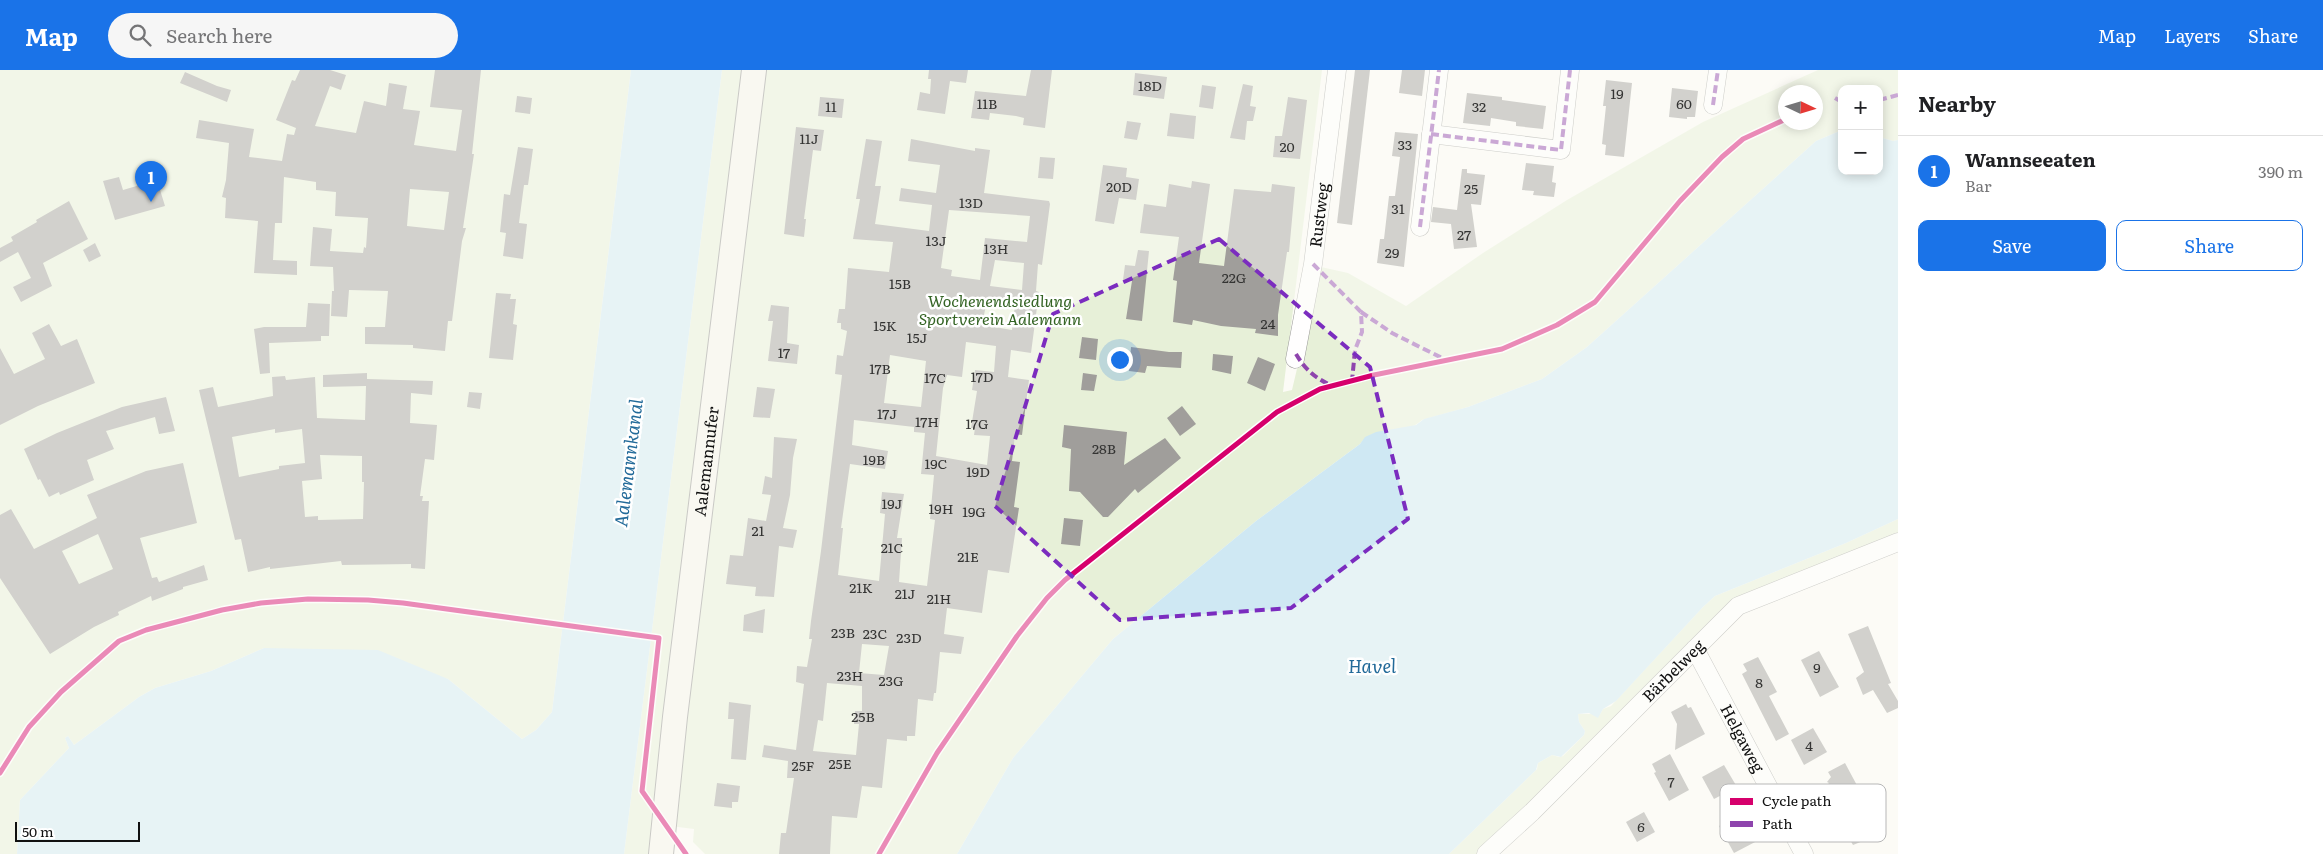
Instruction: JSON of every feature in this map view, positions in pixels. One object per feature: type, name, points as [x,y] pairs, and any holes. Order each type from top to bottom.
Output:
[{"type":"street","name":"Aalemannufer","points":[[661,854],[675,717],[754,70]]},
{"type":"street","name":"Rustweg","points":[[1295,359],[1313,264],[1337,70]]},
{"type":"street","points":[[1420,227],[1439,70]]},
{"type":"street","points":[[1431,134],[1560,150],[1570,70]]},
{"type":"street","points":[[1714,105],[1718,70]]},
{"type":"street","name":"Bärbelweg","points":[[1486,854],[1526,817],[1738,606],[1898,542]]},
{"type":"street","name":"Helgaweg","points":[[1695,649],[1767,784]]},
{"type":"street","name":"Helgaweg","points":[[1798,842],[1804,854]]},
{"type":"highlighted area","points":[[1219,239],[1370,367],[1408,519],[1291,608],[1120,620],[995,506],[1053,314]]},
{"type":"green space","points":[[0,70],[631,70],[552,712],[536,730],[522,739],[448,679],[264,648],[211,671],[155,688],[139,697],[74,745],[68,736],[65,738],[69,748],[20,800],[17,854],[0,854]]},
{"type":"green space","points":[[722,70],[754,70],[660,854],[624,854]]},
{"type":"green space","name":"Wochenendsiedlung Sportverein Aalemann","points":[[761,70],[1322,70],[1283,392],[1292,390],[1321,267],[1348,273],[1406,306],[1483,253],[1567,200],[1703,122],[1778,88],[1778,130],[1823,130],[1823,85],[1785,85],[1818,70],[1898,70],[1898,140],[1893,141],[1883,138],[1883,85],[1838,85],[1838,132],[1816,141],[1587,347],[1542,379],[1468,407],[1422,420],[1407,428],[1382,432],[1366,438],[1256,521],[1113,639],[1013,758],[957,854],[705,854],[693,842],[694,829],[670,826]]},
{"type":"green space","points":[[1898,519],[1898,536],[1736,603],[1478,854],[1449,854],[1537,769],[1538,763],[1552,755],[1563,756],[1584,735],[1585,731],[1579,722],[1578,714],[1600,714],[1603,709],[1611,706],[1715,596],[1846,543]]},
{"type":"water","name":"Aalemannkanal","points":[[631,70],[722,70],[624,854],[17,854],[20,800],[69,748],[65,738],[68,736],[74,745],[139,697],[155,688],[211,671],[264,648],[378,650],[448,679],[522,739],[536,730],[552,712]]},
{"type":"water","name":"Havel","points":[[1838,132],[1838,175],[1883,175],[1883,138],[1893,141],[1898,140],[1898,519],[1846,543],[1715,596],[1616,701],[1603,709],[1598,718],[1589,713],[1578,714],[1579,722],[1585,731],[1584,735],[1561,757],[1552,755],[1538,763],[1536,770],[1449,854],[957,854],[1013,758],[1113,639],[1256,521],[1360,444],[1365,437],[1376,432],[1416,425],[1424,419],[1468,407],[1542,379],[1587,347],[1816,141]]},
{"type":"building","points":[[300,70],[330,70],[346,75],[341,90],[330,86],[315,126],[356,133],[364,101],[386,106],[389,83],[407,86],[403,109],[420,111],[414,145],[456,151],[462,110],[430,107],[435,70],[481,70],[472,154],[474,154],[463,228],[466,228],[462,241],[452,321],[448,321],[445,351],[413,348],[413,345],[365,344],[365,327],[385,327],[388,291],[349,290],[347,317],[331,316],[332,291],[334,291],[333,267],[310,266],[313,227],[332,229],[330,251],[363,253],[364,247],[366,248],[368,218],[335,216],[336,192],[316,190],[316,182],[284,177],[282,223],[275,223],[273,260],[297,261],[297,275],[254,273],[258,221],[225,218],[226,198],[222,197],[226,180],[229,143],[196,138],[199,120],[254,129],[249,157],[282,161],[287,134],[294,135],[296,128],[276,120],[292,80],[295,81]],"holes":[[[410,189],[449,192],[444,230],[407,226]]]},
{"type":"building","points":[[929,70],[968,70],[966,83],[950,81],[945,114],[917,110],[920,92],[930,94],[931,79],[928,79]]},
{"type":"building","points":[[1031,70],[1052,70],[1045,128],[1023,125],[1024,118],[1016,116],[990,113],[989,120],[971,118],[975,91],[1026,96]]},
{"type":"building","points":[[1355,70],[1370,70],[1352,225],[1337,223]]},
{"type":"building","points":[[1402,70],[1425,70],[1422,96],[1399,93]]},
{"type":"building","points":[[185,72],[231,90],[227,102],[180,83]]},
{"type":"building","points":[[1135,73],[1167,77],[1164,99],[1133,95]]},
{"type":"building","points":[[1606,80],[1632,83],[1624,157],[1605,155],[1606,145],[1602,144],[1606,106],[1603,106]]},
{"type":"building","points":[[1243,84],[1253,86],[1250,106],[1256,107],[1253,121],[1247,121],[1245,140],[1230,138]]},
{"type":"building","points":[[1202,85],[1216,87],[1213,109],[1199,107]]},
{"type":"building","points":[[1672,88],[1698,91],[1695,117],[1687,117],[1687,119],[1669,117]]},
{"type":"building","points":[[1467,93],[1502,97],[1502,100],[1546,106],[1543,129],[1516,126],[1516,122],[1491,118],[1490,126],[1463,123]]},
{"type":"building","points":[[517,96],[532,98],[530,114],[515,112]]},
{"type":"building","points":[[820,97],[844,99],[842,118],[818,116]]},
{"type":"building","points":[[1288,97],[1307,100],[1300,159],[1273,157],[1275,136],[1282,136]]},
{"type":"building","points":[[1170,113],[1196,116],[1194,139],[1167,136]]},
{"type":"building","points":[[1127,121],[1141,123],[1137,140],[1124,138]]},
{"type":"building","points":[[796,127],[824,130],[821,151],[813,150],[804,219],[806,219],[804,237],[784,234]]},
{"type":"building","points":[[1395,132],[1418,134],[1404,267],[1377,263],[1380,239],[1384,239],[1389,196],[1395,196],[1400,157],[1392,156]]},
{"type":"building","points":[[866,139],[882,141],[875,186],[881,186],[875,224],[929,231],[932,205],[899,201],[901,188],[936,193],[940,165],[908,161],[911,139],[975,151],[975,148],[990,150],[984,193],[1049,201],[1042,265],[1038,264],[1036,291],[1039,292],[1031,353],[1011,350],[1008,377],[1029,380],[1022,435],[1015,434],[1012,461],[1020,462],[1014,507],[1019,508],[1009,573],[988,570],[982,613],[947,608],[944,634],[964,637],[961,654],[940,652],[936,693],[934,693],[933,701],[918,699],[915,736],[907,736],[907,741],[887,739],[882,788],[862,786],[857,818],[832,816],[830,854],[779,854],[781,833],[786,833],[794,778],[787,778],[788,761],[762,757],[764,745],[796,750],[804,684],[796,682],[797,666],[807,667],[812,639],[809,639],[811,621],[842,375],[835,374],[837,355],[843,356],[847,331],[841,329],[841,323],[837,323],[839,309],[845,309],[848,268],[889,272],[893,242],[853,239],[860,199],[856,199]],"holes":[[[949,210],[1030,216],[1027,242],[985,238],[980,280],[951,276],[952,270],[941,268]],[[995,260],[1024,263],[1022,290],[990,286]],[[987,300],[1015,305],[1012,330],[982,325]],[[966,342],[996,346],[994,372],[975,370],[972,390],[977,391],[971,428],[975,428],[974,435],[990,436],[987,465],[936,456],[943,388],[947,375],[962,377]],[[890,355],[926,361],[921,407],[884,403]],[[854,420],[914,427],[914,432],[925,433],[921,474],[934,475],[930,519],[935,520],[927,586],[899,582],[902,538],[897,538],[904,494],[882,492],[880,513],[885,514],[879,581],[838,575],[843,528],[841,528],[850,464],[885,469],[888,451],[852,445]],[[862,644],[889,646],[884,675],[859,673]],[[827,683],[862,686],[862,711],[855,711],[854,724],[859,724],[856,755],[813,751],[818,720],[823,721]]]},
{"type":"building","points":[[518,147],[533,149],[528,185],[524,185],[519,223],[527,224],[523,259],[503,256],[506,233],[500,232],[504,194],[510,195]]},
{"type":"building","points":[[1040,157],[1055,158],[1053,179],[1038,178]]},
{"type":"building","points":[[1526,163],[1554,166],[1552,182],[1556,183],[1554,197],[1533,195],[1534,191],[1522,190]]},
{"type":"building","points":[[1103,165],[1127,168],[1126,177],[1139,179],[1136,200],[1119,198],[1114,224],[1095,221]]},
{"type":"building","points":[[1462,169],[1467,169],[1467,173],[1485,175],[1481,205],[1471,204],[1477,247],[1454,249],[1451,224],[1431,222],[1433,207],[1457,210]]},
{"type":"building","points":[[119,177],[123,190],[157,180],[165,206],[115,220],[103,181]]},
{"type":"building","points":[[1192,181],[1210,184],[1199,263],[1224,266],[1234,189],[1271,192],[1272,184],[1295,187],[1289,252],[1287,252],[1278,315],[1278,336],[1255,333],[1256,329],[1221,326],[1193,320],[1192,325],[1173,322],[1177,281],[1173,280],[1179,237],[1140,233],[1144,204],[1166,207],[1169,184],[1191,188]]},
{"type":"building","points":[[69,201],[88,239],[43,263],[52,286],[21,302],[13,287],[31,278],[18,252],[0,262],[0,248],[13,241],[11,237]]},
{"type":"building","points":[[95,243],[101,256],[89,262],[83,250]]},
{"type":"building","points":[[1138,250],[1149,251],[1142,321],[1126,319],[1132,281],[1123,280],[1125,265],[1135,266]]},
{"type":"building","points":[[496,293],[511,294],[510,299],[516,299],[513,324],[517,325],[513,360],[489,358]]},
{"type":"building","points":[[308,303],[330,304],[329,336],[321,336],[321,341],[269,343],[270,373],[260,374],[254,329],[264,327],[306,327]]},
{"type":"building","points":[[771,305],[789,307],[787,343],[799,345],[797,364],[768,361],[773,321],[768,321]]},
{"type":"building","points":[[49,324],[61,346],[77,339],[95,383],[38,406],[0,425],[0,348],[14,374],[45,359],[32,333]]},
{"type":"building","points":[[1082,337],[1098,339],[1096,360],[1079,358]]},
{"type":"building","points":[[1131,347],[1182,352],[1181,368],[1147,366],[1145,373],[1129,371]]},
{"type":"building","points":[[1213,354],[1233,356],[1231,374],[1212,370]]},
{"type":"building","points":[[1258,357],[1275,364],[1265,391],[1247,383]]},
{"type":"building","points":[[367,373],[367,379],[433,381],[432,395],[411,393],[410,423],[437,425],[434,460],[425,459],[420,496],[423,496],[422,501],[429,501],[425,569],[411,568],[411,564],[342,565],[341,561],[270,569],[270,567],[248,572],[241,539],[235,540],[199,390],[213,387],[218,407],[273,396],[272,377],[285,376],[286,380],[315,377],[317,418],[365,420],[366,386],[323,387],[323,375]],"holes":[[[275,429],[275,433],[302,429],[305,463],[279,466],[279,469],[239,477],[232,437]],[[320,455],[362,456],[362,482],[364,482],[363,519],[318,520],[318,516],[305,517],[302,481],[322,479]]]},
{"type":"building","points":[[1083,373],[1097,375],[1094,391],[1081,390]]},
{"type":"building","points":[[757,387],[775,389],[770,418],[753,417]]},
{"type":"building","points":[[469,392],[482,393],[480,409],[467,407]]},
{"type":"building","points":[[166,397],[175,431],[159,434],[155,417],[106,431],[114,449],[87,460],[94,480],[60,495],[59,492],[49,497],[40,479],[38,480],[24,449],[57,433],[122,407]]},
{"type":"building","points":[[1182,406],[1196,424],[1180,436],[1167,418]]},
{"type":"building","points":[[1064,425],[1127,432],[1124,465],[1165,438],[1181,458],[1138,493],[1135,489],[1108,517],[1103,517],[1080,492],[1069,491],[1071,449],[1062,447]]},
{"type":"building","points":[[774,437],[797,439],[793,458],[790,495],[783,528],[797,530],[793,548],[779,546],[774,597],[755,596],[756,587],[726,584],[730,555],[743,556],[748,518],[766,521],[771,495],[762,494],[765,476],[772,478]]},
{"type":"building","points":[[183,463],[197,523],[140,538],[152,578],[157,577],[159,582],[204,565],[208,580],[183,587],[183,589],[152,601],[151,596],[118,612],[119,615],[94,627],[50,654],[0,578],[0,515],[11,509],[34,549],[97,518],[87,495],[146,471]],"holes":[[[98,534],[113,569],[79,584],[62,551]]]},
{"type":"building","points":[[1064,518],[1083,520],[1080,546],[1061,544]]},
{"type":"building","points":[[765,609],[763,633],[743,631],[744,615]]},
{"type":"building","points":[[1868,626],[1891,683],[1888,684],[1898,701],[1898,708],[1887,713],[1873,690],[1863,695],[1856,678],[1864,672],[1848,634]]},
{"type":"building","points":[[1819,651],[1839,687],[1820,697],[1801,660]]},
{"type":"building","points":[[1758,657],[1777,692],[1769,696],[1789,734],[1776,741],[1742,674],[1747,671],[1743,664]]},
{"type":"building","points":[[729,702],[751,705],[746,760],[731,759],[734,719],[728,719]]},
{"type":"building","points":[[1686,704],[1688,708],[1691,707],[1705,734],[1675,750],[1677,724],[1671,712]]},
{"type":"building","points":[[1813,728],[1827,752],[1804,765],[1791,740]]},
{"type":"building","points":[[1670,754],[1689,790],[1669,801],[1654,773],[1656,772],[1652,764]]},
{"type":"building","points":[[1845,763],[1856,784],[1828,784],[1827,782],[1831,777],[1828,772]]},
{"type":"building","points":[[1724,765],[1735,784],[1720,784],[1720,796],[1714,799],[1702,777]]},
{"type":"building","points":[[717,783],[740,786],[738,802],[732,802],[732,808],[714,806]]},
{"type":"building","points":[[1644,812],[1655,832],[1637,842],[1626,822]]},
{"type":"building","points":[[1728,842],[1755,842],[1734,853]]},
{"type":"marked path","points":[[1420,227],[1439,70]]},
{"type":"marked path","points":[[1431,134],[1561,150],[1570,70]]},
{"type":"marked path","points":[[1713,105],[1718,70]]},
{"type":"marked path","points":[[1883,99],[1898,95]]},
{"type":"marked path","points":[[1313,264],[1361,312],[1362,332],[1355,350],[1352,381]]},
{"type":"marked path","points":[[1361,312],[1392,333],[1444,359]]},
{"type":"marked path","points":[[1296,354],[1312,373],[1332,386]]},
{"type":"cycle path","points":[[879,854],[937,753],[1017,636],[1047,598],[1065,580],[1277,412],[1320,389],[1374,375],[1502,349],[1557,325],[1595,302],[1680,201],[1722,157],[1743,139],[1778,123]]},
{"type":"cycle path","points":[[0,773],[29,727],[61,692],[119,641],[146,630],[222,610],[261,603],[308,599],[368,600],[403,603],[659,638],[642,791],[686,854]]},
{"type":"place","name":"Wannseeaten","points":[[151,202]]}]
